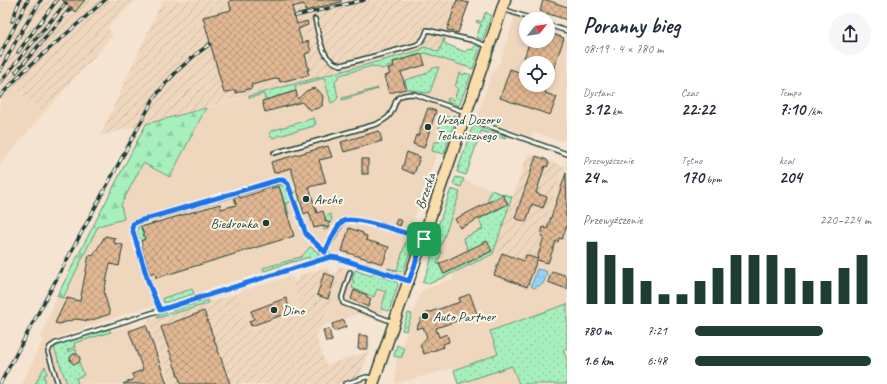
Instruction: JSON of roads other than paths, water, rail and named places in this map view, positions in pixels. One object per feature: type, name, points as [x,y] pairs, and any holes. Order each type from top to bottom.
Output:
[{"type":"main road","name":"Brzeska","points":[[374,381],[505,4]]},
{"type":"lane","points":[[505,4],[519,12]]},
{"type":"lane","points":[[315,19],[324,53],[337,64],[341,65],[416,45],[425,37],[427,30],[471,40],[490,47]]},
{"type":"lane","points":[[555,27],[567,31]]},
{"type":"lane","points":[[274,153],[376,124],[389,116],[395,101],[400,96],[405,94],[414,94],[567,154]]},
{"type":"lane","points":[[160,310],[149,284],[132,228],[133,224],[139,221],[283,180],[288,184],[306,234],[330,257]]},
{"type":"lane","points":[[325,252],[338,228],[346,219],[371,223],[424,239]]},
{"type":"lane","points":[[58,384],[48,352],[50,347],[56,343],[330,257],[338,258],[409,281]]},
{"type":"lane","points":[[350,272],[342,297],[344,303],[395,322]]},
{"type":"lane","points":[[345,384],[366,377],[374,381]]},
{"type":"water","points":[[537,269],[546,271],[547,274],[543,284],[534,288],[531,286]]},
{"type":"railway","points":[[12,21],[20,0]]},
{"type":"railway","points":[[0,55],[28,0]]},
{"type":"railway","points":[[0,71],[17,39],[41,0]]},
{"type":"railway","points":[[18,52],[57,0]]},
{"type":"railway","points":[[0,96],[25,70],[105,0]]},
{"type":"railway","points":[[295,16],[364,0]]},
{"type":"railway","points":[[0,83],[66,3]]},
{"type":"railway","points":[[16,72],[71,8]]},
{"type":"railway","points":[[0,384],[154,98],[166,82],[180,68],[210,44]]},
{"type":"place","name":"Urząd Dozoru Technicznego","points":[[428,127]]},
{"type":"place","name":"Arche","points":[[306,199]]},
{"type":"place","name":"Biedronka","points":[[266,223]]},
{"type":"place","name":"Dino","points":[[274,310]]},
{"type":"place","name":"Auto Partner","points":[[425,316]]}]
